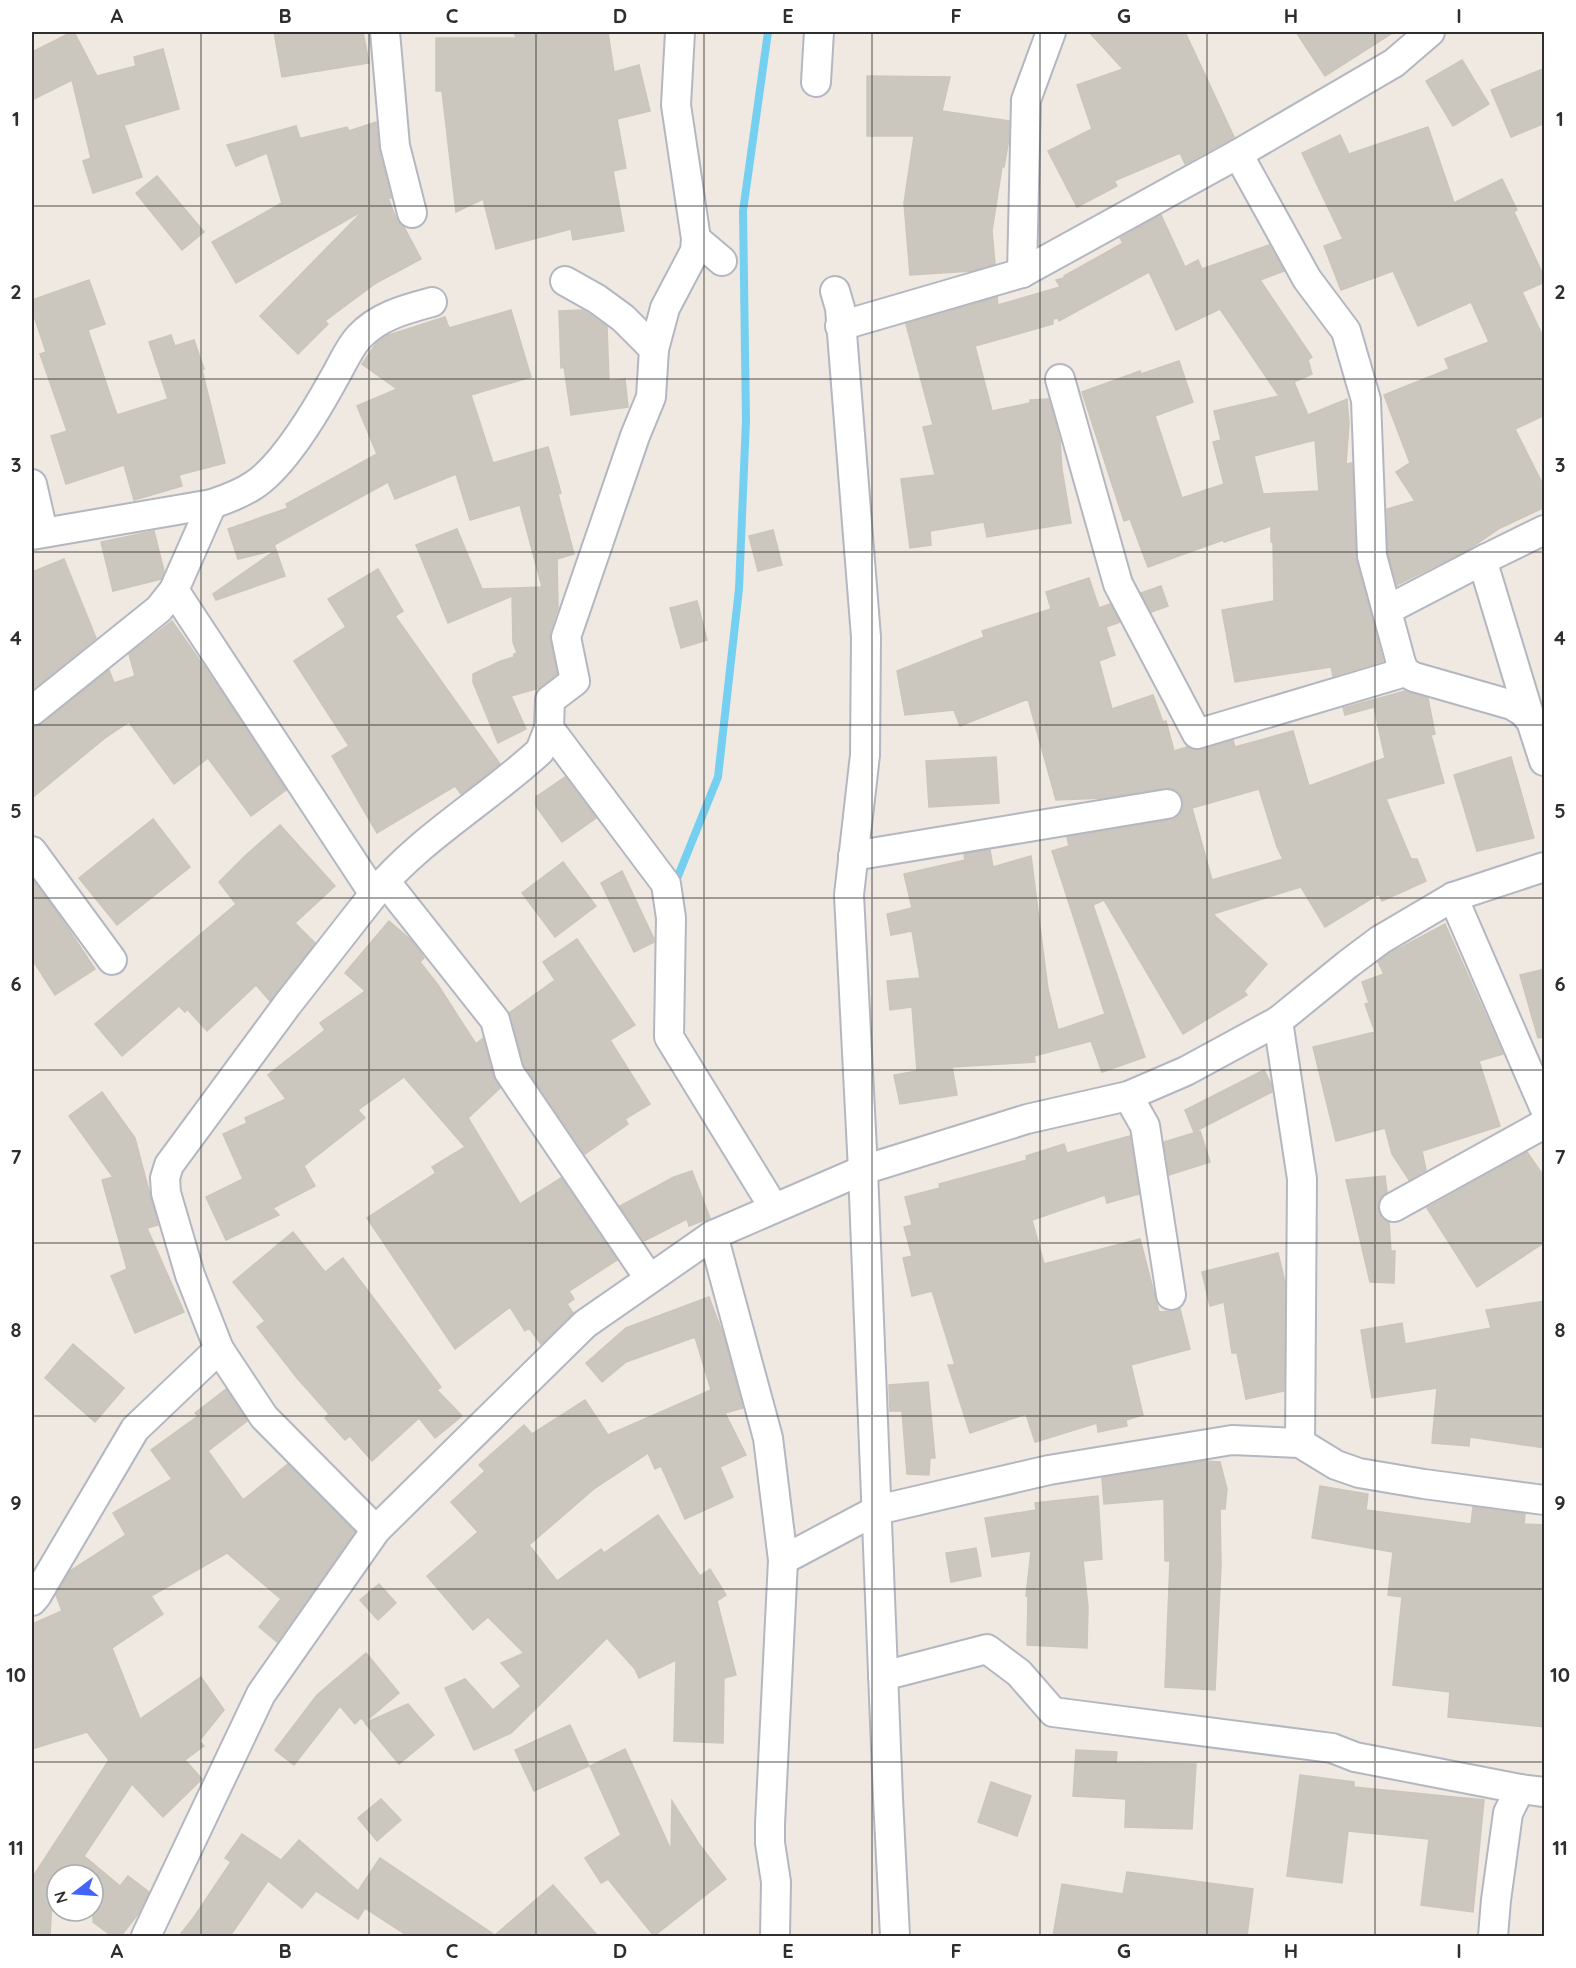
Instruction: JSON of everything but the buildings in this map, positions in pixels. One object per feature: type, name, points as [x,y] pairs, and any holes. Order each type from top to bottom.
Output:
[{"type":"street","points":[[385,32],[395,146],[412,213]]},
{"type":"street","points":[[376,1530],[264,1417],[219,1349],[190,1275],[166,1193],[165,1178],[169,1165],[287,1005],[379,887],[425,845],[540,751],[549,728],[550,700],[575,681],[566,638],[635,436],[651,397],[654,350],[665,308],[695,251],[696,239],[676,105],[680,32]]},
{"type":"street","points":[[816,82],[819,32]]},
{"type":"street","points":[[1022,273],[1026,100],[1051,32]]},
{"type":"street","points":[[840,326],[1022,273],[1238,154],[1394,63],[1430,32]]},
{"type":"street","points":[[1238,154],[1307,279],[1346,331],[1366,400],[1372,556],[1405,672],[1413,677],[1512,705],[1531,721]]},
{"type":"street","points":[[696,239],[722,261]]},
{"type":"street","points":[[565,281],[597,299],[623,318],[654,350]]},
{"type":"street","points":[[835,291],[840,308],[866,637],[865,755],[849,895],[896,1936]]},
{"type":"street","points":[[32,484],[37,534],[212,504],[239,495],[256,484],[279,462],[320,404],[358,338],[374,324],[395,313],[432,302]]},
{"type":"street","points":[[1060,379],[1118,584],[1197,734],[1405,672]]},
{"type":"street","points":[[32,711],[149,618],[174,590],[212,504]]},
{"type":"street","points":[[1387,610],[1545,530]]},
{"type":"street","points":[[1487,558],[1484,566],[1545,761]]},
{"type":"street","points":[[174,590],[379,887],[495,1020],[509,1072],[649,1278]]},
{"type":"street","points":[[549,728],[666,884],[671,918],[669,1036],[774,1208]]},
{"type":"street","points":[[853,856],[1167,804]]},
{"type":"street","points":[[32,851],[112,960]]},
{"type":"street","points":[[146,1936],[261,1694],[376,1530],[585,1324],[713,1235],[863,1170],[1027,1119],[1128,1096],[1186,1071],[1278,1021],[1380,940],[1453,897],[1545,867]]},
{"type":"street","points":[[1453,897],[1545,1107]]},
{"type":"street","points":[[1278,1021],[1302,1179],[1300,1443]]},
{"type":"street","points":[[1128,1096],[1145,1126],[1171,1295]]},
{"type":"street","points":[[1394,1208],[1545,1124]]},
{"type":"street","points":[[713,1235],[768,1438],[783,1560],[770,1824],[770,1843],[776,1882],[775,1936]]},
{"type":"street","points":[[32,1601],[135,1429],[219,1349]]},
{"type":"street","points":[[783,1560],[877,1510],[1049,1470],[1232,1440],[1300,1443],[1336,1464],[1359,1473],[1545,1500]]},
{"type":"street","points":[[883,1676],[987,1649],[1020,1673],[1053,1712],[1332,1748],[1355,1757],[1532,1790]]},
{"type":"street","points":[[1493,1936],[1508,1813],[1532,1790]]},
{"type":"waterway","points":[[674,886],[718,777],[739,589],[746,420],[743,211],[768,32]]}]
